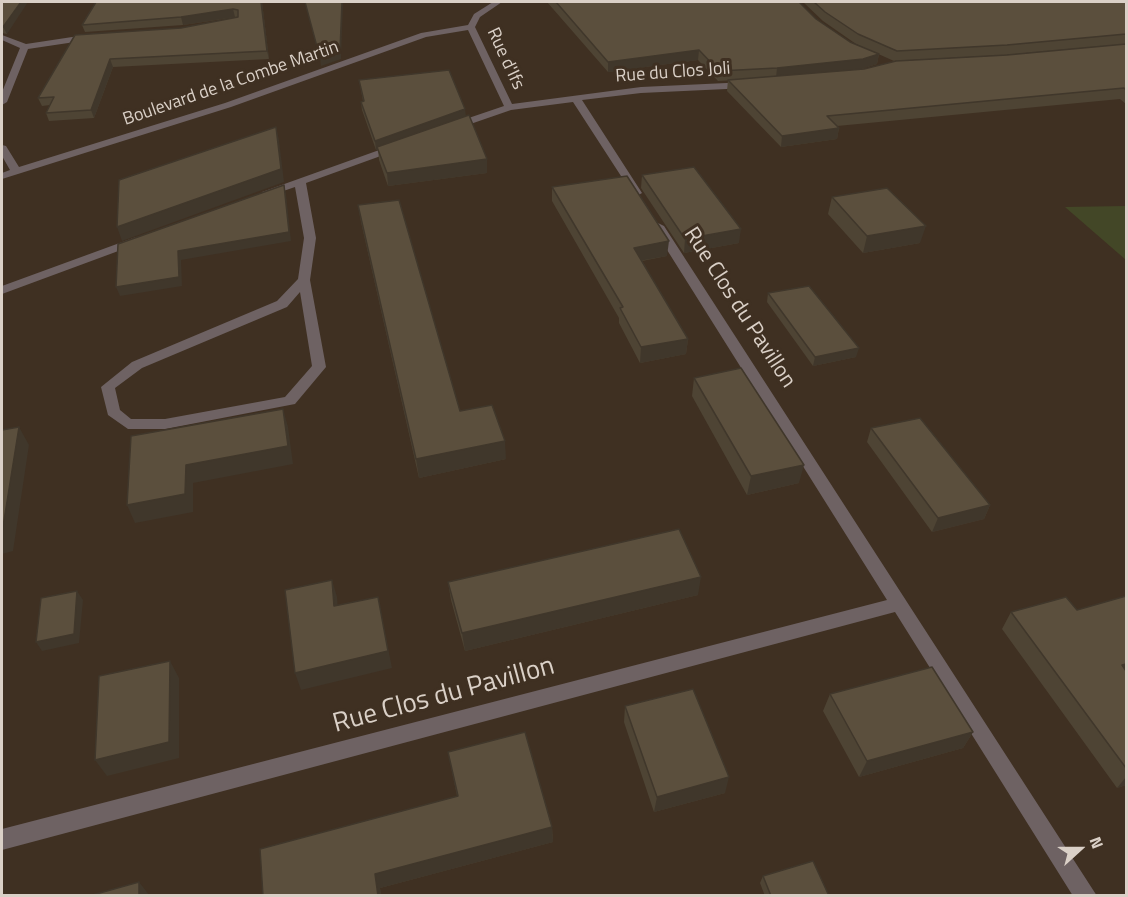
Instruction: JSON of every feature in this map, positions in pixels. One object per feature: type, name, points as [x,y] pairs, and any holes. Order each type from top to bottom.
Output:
[{"type":"street","name":"Rue d'Ifs","points":[[498,2],[477,16],[471,27],[509,107]]},
{"type":"street","name":"Boulevard de la Combe Martin","points":[[2,176],[228,105],[424,35],[471,27]]},
{"type":"street","points":[[2,37],[25,47],[64,39],[100,36]]},
{"type":"street","points":[[2,102],[25,47]]},
{"type":"street","name":"Rue du Clos Joli","points":[[509,107],[641,90],[754,84]]},
{"type":"street","name":"Rue Clos du Pavillon","points":[[576,98],[1086,896]]},
{"type":"street","points":[[443,130],[509,107]]},
{"type":"street","points":[[255,198],[410,142]]},
{"type":"street","points":[[2,148],[16,171]]},
{"type":"street","points":[[300,182],[310,238],[304,280],[319,367],[290,401],[165,424],[128,424],[113,412],[108,387],[136,364],[282,304],[304,280]]},
{"type":"street","points":[[2,290],[145,238]]},
{"type":"street","name":"Rue Clos du Pavillon","points":[[2,840],[900,604]]},
{"type":"green space","points":[[1126,206],[1126,260],[1065,207]]},
{"type":"building","points":[[2,2],[21,2],[3,27],[2,26]]},
{"type":"building","points":[[96,2],[261,2],[267,51],[110,59],[91,110],[46,113],[54,97],[38,98],[75,35],[181,28],[238,17],[238,10],[233,9],[181,17],[82,25]]},
{"type":"building","points":[[305,2],[342,2],[340,51],[320,58]]},
{"type":"building","points":[[556,2],[799,2],[816,19],[850,42],[879,54],[863,59],[777,68],[719,71],[699,50],[608,62]]},
{"type":"building","points":[[814,2],[1126,2],[1126,34],[1007,45],[897,51],[858,34]]},
{"type":"building","points":[[1126,44],[1126,90],[1124,88],[827,116],[839,128],[782,136],[728,80],[864,69],[896,61],[1007,55]]},
{"type":"building","points":[[449,70],[465,109],[375,141],[361,102],[364,101],[359,80]]},
{"type":"building","points":[[469,115],[487,159],[387,173],[377,147]]},
{"type":"building","points":[[276,127],[281,169],[117,227],[119,180]]},
{"type":"building","points":[[694,167],[741,229],[685,239],[642,175]]},
{"type":"building","points":[[627,176],[669,241],[634,248],[688,339],[641,347],[620,308],[623,307],[552,187]]},
{"type":"building","points":[[284,185],[289,232],[178,251],[179,277],[116,287],[118,244]]},
{"type":"building","points":[[887,188],[926,226],[867,236],[832,197]]},
{"type":"building","points":[[399,200],[460,411],[492,405],[505,441],[416,459],[358,205]]},
{"type":"building","points":[[809,286],[859,348],[815,357],[768,293]]},
{"type":"building","points":[[741,368],[804,465],[751,476],[694,378]]},
{"type":"building","points":[[283,409],[288,446],[186,465],[185,494],[127,505],[131,436]]},
{"type":"building","points":[[920,418],[990,505],[938,518],[871,428]]},
{"type":"building","points":[[19,427],[2,533],[2,430]]},
{"type":"building","points":[[679,529],[701,577],[462,633],[448,582]]},
{"type":"building","points":[[332,580],[334,606],[378,597],[388,651],[295,673],[285,590]]},
{"type":"building","points":[[77,591],[74,634],[36,642],[41,598]]},
{"type":"building","points":[[1126,596],[1126,664],[1122,665],[1126,671],[1126,768],[1011,612],[1066,597],[1077,610]]},
{"type":"building","points":[[170,661],[169,742],[95,760],[99,676]]},
{"type":"building","points":[[932,667],[973,732],[867,761],[830,694]]},
{"type":"building","points":[[693,689],[729,777],[657,797],[625,706]]},
{"type":"building","points":[[525,732],[552,827],[375,874],[378,896],[263,896],[260,849],[458,796],[448,752]]},
{"type":"building","points":[[813,861],[829,896],[771,896],[763,876]]},
{"type":"building","points":[[139,882],[139,896],[89,896]]}]
